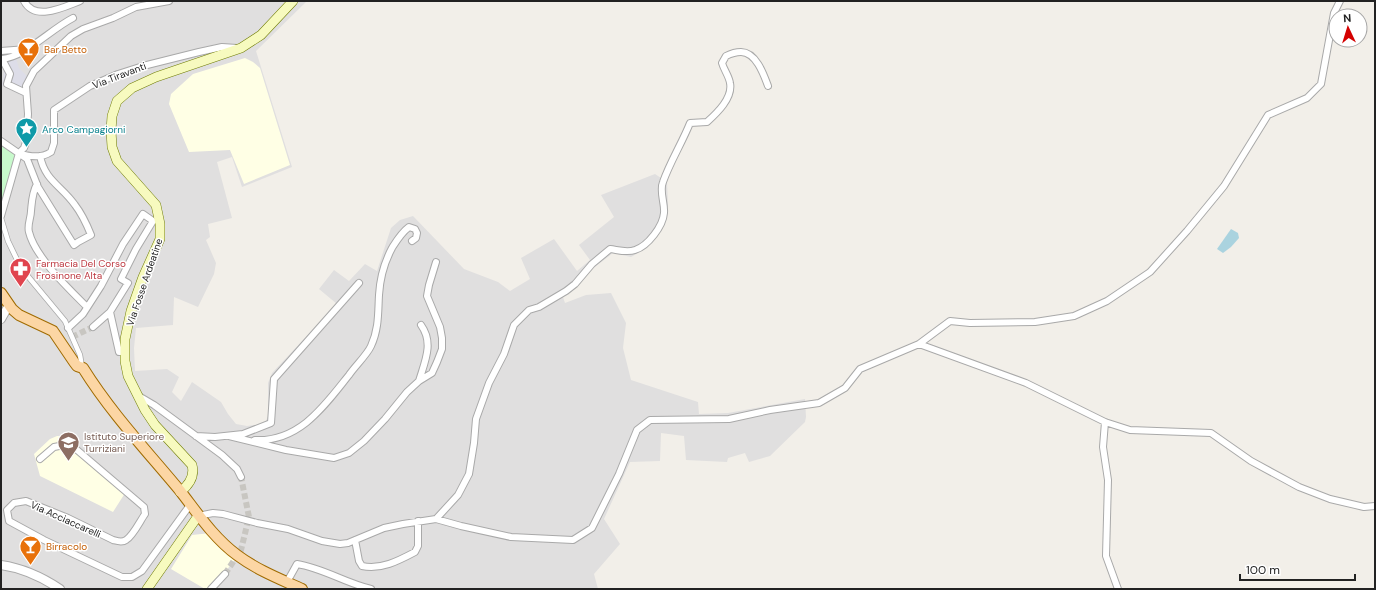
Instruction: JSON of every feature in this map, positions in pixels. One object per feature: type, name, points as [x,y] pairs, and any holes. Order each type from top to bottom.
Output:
[{"type":"main road","name":"Via Fosse Ardeatine","points":[[180,492],[187,485],[192,475],[192,465],[155,425],[145,410],[128,376],[125,361],[125,339],[132,311],[143,277],[160,239],[160,224],[156,205],[117,161],[112,147],[112,116],[117,101],[132,88],[156,77],[242,48],[261,35],[293,1]]},
{"type":"main road","points":[[1,293],[9,305],[19,315],[53,331],[77,366],[83,368],[117,417],[180,492],[198,516],[236,554],[246,562],[302,589]]},
{"type":"main road","points":[[146,589],[198,516]]},
{"type":"street","points":[[24,1],[26,6],[31,9],[43,12],[80,1]]},
{"type":"street","points":[[83,368],[80,355],[65,321],[21,268],[8,241],[1,217],[19,153],[24,148],[26,142],[28,114],[26,86],[34,71],[71,36],[83,29],[112,18],[134,4],[161,3],[169,1]]},
{"type":"street","points":[[198,516],[213,513],[223,514],[257,523],[288,528],[331,543],[340,544],[355,540],[384,528],[436,519],[512,537],[573,540],[592,528],[619,474],[637,430],[650,420],[729,419],[770,410],[819,403],[845,388],[860,369],[919,344],[950,321],[970,323],[1035,322],[1074,316],[1107,301],[1150,272],[1187,231],[1224,186],[1268,115],[1307,98],[1321,84],[1334,13],[1340,1]]},
{"type":"street","points":[[26,93],[7,84],[10,74],[2,59],[8,59],[23,52],[57,27],[73,18]]},
{"type":"street","name":"Via Tiravanti","points":[[40,156],[47,155],[51,152],[54,142],[54,110],[90,86],[131,69],[178,56],[222,47],[242,48]]},
{"type":"street","points":[[1,51],[27,49]]},
{"type":"street","points":[[436,519],[458,495],[469,474],[476,419],[489,383],[504,354],[514,325],[529,310],[544,305],[575,284],[592,264],[610,249],[634,251],[642,247],[656,231],[662,221],[664,212],[662,184],[690,123],[707,122],[726,101],[730,92],[731,85],[722,62],[726,56],[742,52],[749,54],[758,65],[768,86]]},
{"type":"street","points":[[1,141],[27,159],[37,184],[74,245],[91,235],[84,218],[75,204],[46,174],[40,156],[28,156],[19,153]]},
{"type":"street","points":[[37,184],[33,191],[28,224],[28,231],[34,247],[60,279],[87,307]]},
{"type":"street","points":[[68,328],[80,318],[101,286],[123,244],[142,214],[153,221],[136,249],[121,279],[128,283],[110,312],[93,327]]},
{"type":"street","points":[[244,439],[261,440],[280,436],[298,429],[315,416],[325,405],[371,346],[378,321],[379,294],[382,272],[387,257],[402,232],[409,227],[415,229],[417,233],[416,238],[412,241]]},
{"type":"street","points":[[229,436],[286,450],[334,458],[349,453],[364,441],[385,419],[407,392],[419,381],[432,373],[442,349],[440,327],[428,296],[429,285],[436,262]]},
{"type":"street","points":[[196,436],[229,436],[243,434],[271,423],[274,379],[359,283]]},
{"type":"street","points":[[1,319],[9,305]]},
{"type":"street","points":[[110,312],[119,352],[124,352]]},
{"type":"street","points":[[419,381],[428,349],[428,340],[421,325]]},
{"type":"street","points":[[919,344],[1026,383],[1106,422],[1130,430],[1211,433],[1251,460],[1299,488],[1330,499],[1364,506],[1375,506]]},
{"type":"street","points":[[137,395],[154,405],[230,461],[242,477]]},
{"type":"street","points":[[1106,422],[1103,447],[1108,480],[1106,556],[1118,589]]},
{"type":"street","name":"Via Acciaccarelli","points":[[40,460],[54,447],[70,444],[144,507],[145,514],[126,540],[120,542],[68,518],[26,501],[14,503],[4,509],[9,521],[44,540],[122,578],[132,577],[142,571],[190,505]]},
{"type":"street","points":[[355,540],[358,561],[362,566],[369,568],[383,566],[415,552],[418,546],[418,521]]},
{"type":"street","points":[[287,582],[297,564],[313,567],[354,587],[371,589]]},
{"type":"street","points":[[1,565],[33,574],[47,580],[60,589]]},
{"type":"street","points":[[211,589],[225,574]]},
{"type":"shaded area","points":[[1,1],[307,1],[256,51],[292,167],[242,187],[232,157],[217,162],[232,218],[208,224],[210,237],[206,240],[216,263],[214,274],[198,307],[174,297],[173,325],[136,328],[134,348],[135,371],[167,369],[179,377],[172,392],[181,401],[192,382],[221,402],[236,424],[247,426],[262,424],[266,421],[268,416],[268,383],[272,373],[337,304],[319,289],[334,270],[349,281],[365,264],[377,271],[391,228],[400,220],[413,216],[464,269],[498,282],[510,291],[530,279],[521,258],[554,239],[577,271],[590,260],[579,245],[614,217],[601,195],[655,174],[667,182],[668,205],[664,226],[647,248],[631,257],[613,253],[587,273],[563,297],[565,303],[586,295],[611,293],[626,323],[623,348],[631,380],[698,402],[699,414],[728,413],[805,399],[805,422],[770,456],[749,462],[745,453],[728,458],[727,462],[686,460],[684,436],[661,433],[660,461],[630,462],[604,519],[620,544],[594,574],[598,589],[1,589]]},
{"type":"shaded area","points":[[15,55],[19,68],[27,76],[23,96],[2,85],[4,74],[3,67],[1,67],[1,56]]},
{"type":"shaded area","points":[[245,58],[260,68],[290,165],[244,184],[230,150],[189,152],[169,104],[171,94],[193,74]]},
{"type":"shaded area","points":[[57,436],[67,436],[127,490],[113,512],[40,476],[34,454],[50,439]]},
{"type":"shaded area","points":[[211,533],[236,558],[222,576],[207,589],[205,589],[171,569],[192,535]]},
{"type":"green space","points":[[1,145],[14,153],[14,160],[1,204]]},
{"type":"water","points":[[1231,229],[1238,233],[1239,238],[1223,253],[1217,249]]},
{"type":"tunnel","points":[[72,337],[93,327]]},
{"type":"tunnel","points":[[225,574],[241,550],[249,517],[241,477]]},
{"type":"place","name":"Bar Betto","points":[[28,68]]},
{"type":"place","name":"Arco Campagiorni","points":[[26,148]]},
{"type":"place","name":"Farmacia Del Corso Frosinone Alta","points":[[20,288]]},
{"type":"place","name":"Istituto Superiore Turriziani","points":[[68,462]]},
{"type":"place","name":"Birracolo","points":[[31,566]]}]
